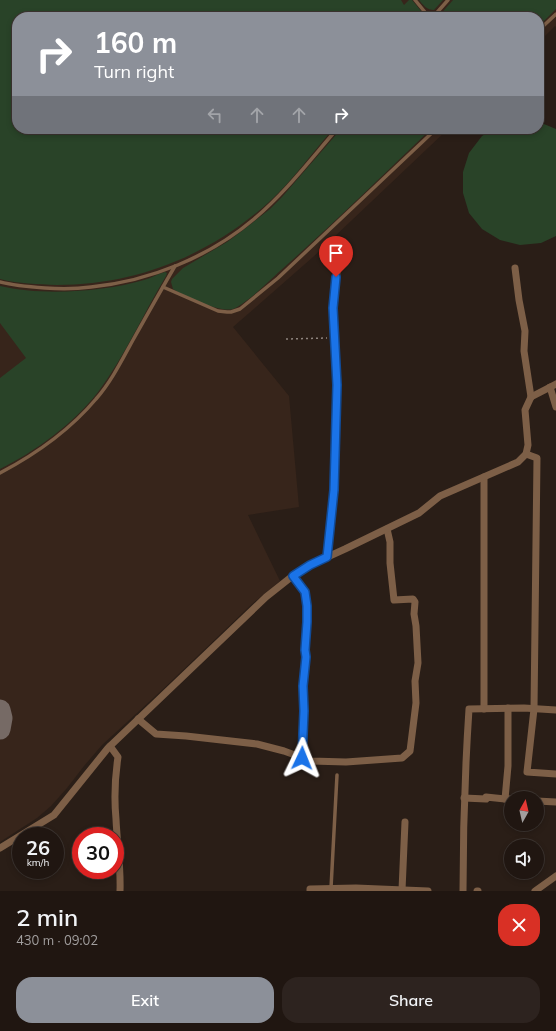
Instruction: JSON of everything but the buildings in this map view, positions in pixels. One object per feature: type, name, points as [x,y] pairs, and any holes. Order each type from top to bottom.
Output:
[{"type":"street","points":[[327,557],[334,490],[337,385],[333,308],[340,246]]},
{"type":"street","points":[[0,848],[54,815],[110,746],[266,597],[293,576],[310,565],[419,513],[440,496],[518,462],[526,454],[528,445],[525,410],[531,397],[524,351],[525,331],[515,268]]},
{"type":"street","points":[[531,397],[553,385],[556,406]]},
{"type":"street","points":[[526,454],[537,458],[534,709],[527,772],[556,774]]},
{"type":"street","points":[[484,477],[484,709]]},
{"type":"street","points":[[138,719],[156,734],[257,744],[311,761],[346,762],[402,758],[410,751],[416,703],[415,681],[418,663],[414,614],[415,602],[413,599],[394,600],[390,563],[390,542],[387,529]]},
{"type":"street","points":[[293,576],[305,592],[307,606],[306,657],[303,686],[304,711],[302,758]]},
{"type":"street","points":[[508,708],[508,791]]},
{"type":"street","points":[[463,891],[464,798],[469,709],[508,708],[556,710]]},
{"type":"street","points":[[110,746],[118,757],[115,776],[115,811],[120,864],[120,891]]},
{"type":"street","points":[[464,798],[486,799],[486,797],[504,799]]},
{"type":"street","points":[[544,801],[556,802]]},
{"type":"street","points":[[402,890],[405,822]]},
{"type":"street","points":[[535,891],[556,876]]},
{"type":"street","points":[[310,891],[310,888],[428,891]]},
{"type":"lane","points":[[415,0],[425,12]]},
{"type":"lane","points":[[437,12],[448,0]]},
{"type":"lane","points":[[544,25],[556,14]]},
{"type":"lane","points":[[0,282],[16,286],[41,288],[91,287],[127,282],[175,266],[200,255],[240,230],[254,219],[278,197],[333,134]]},
{"type":"lane","points":[[163,288],[218,311],[231,312],[240,309],[278,278],[431,134]]},
{"type":"lane","points":[[0,473],[18,463],[50,441],[76,419],[97,398],[124,357],[175,266]]},
{"type":"lane","points":[[331,888],[337,775]]},
{"type":"path","points":[[286,339],[334,338]]},
{"type":"shaded area","points":[[0,0],[556,0],[556,27],[555,26],[544,37],[544,12],[12,12],[12,134],[443,134],[313,257],[233,327],[289,396],[299,507],[248,515],[280,581],[252,604],[102,745],[51,806],[23,827],[12,827],[12,834],[0,842]]},
{"type":"green space","points":[[0,0],[401,0],[404,5],[409,0],[412,0],[421,11],[12,12],[12,134],[329,134],[278,194],[246,221],[197,252],[144,273],[87,284],[57,285],[21,283],[0,279]]},
{"type":"green space","points":[[419,0],[443,0],[434,10],[432,10],[427,8]]},
{"type":"green space","points":[[453,0],[556,0],[556,9],[544,21],[544,12],[442,12]]},
{"type":"green space","points":[[544,124],[556,129],[556,236],[541,243],[520,245],[500,240],[482,229],[469,213],[463,193],[463,172],[469,153],[482,136],[485,134],[544,134]]},
{"type":"green space","points":[[337,134],[426,134],[356,201],[257,292],[238,306],[227,310],[220,309],[185,296],[173,289],[171,282],[172,279],[183,268],[227,242],[270,209]]},
{"type":"green space","points":[[165,272],[167,273],[166,276],[117,364],[88,404],[53,436],[27,454],[0,469],[0,378],[26,358],[0,323],[0,286],[53,292],[91,290],[128,284]]},
{"type":"taxiway","points":[[0,710],[2,718],[0,729]]},
{"type":"route","points":[[302,758],[304,711],[303,686],[306,657],[307,606],[305,592],[293,576],[310,565],[327,557],[334,490],[337,385],[333,308],[336,277]]}]
